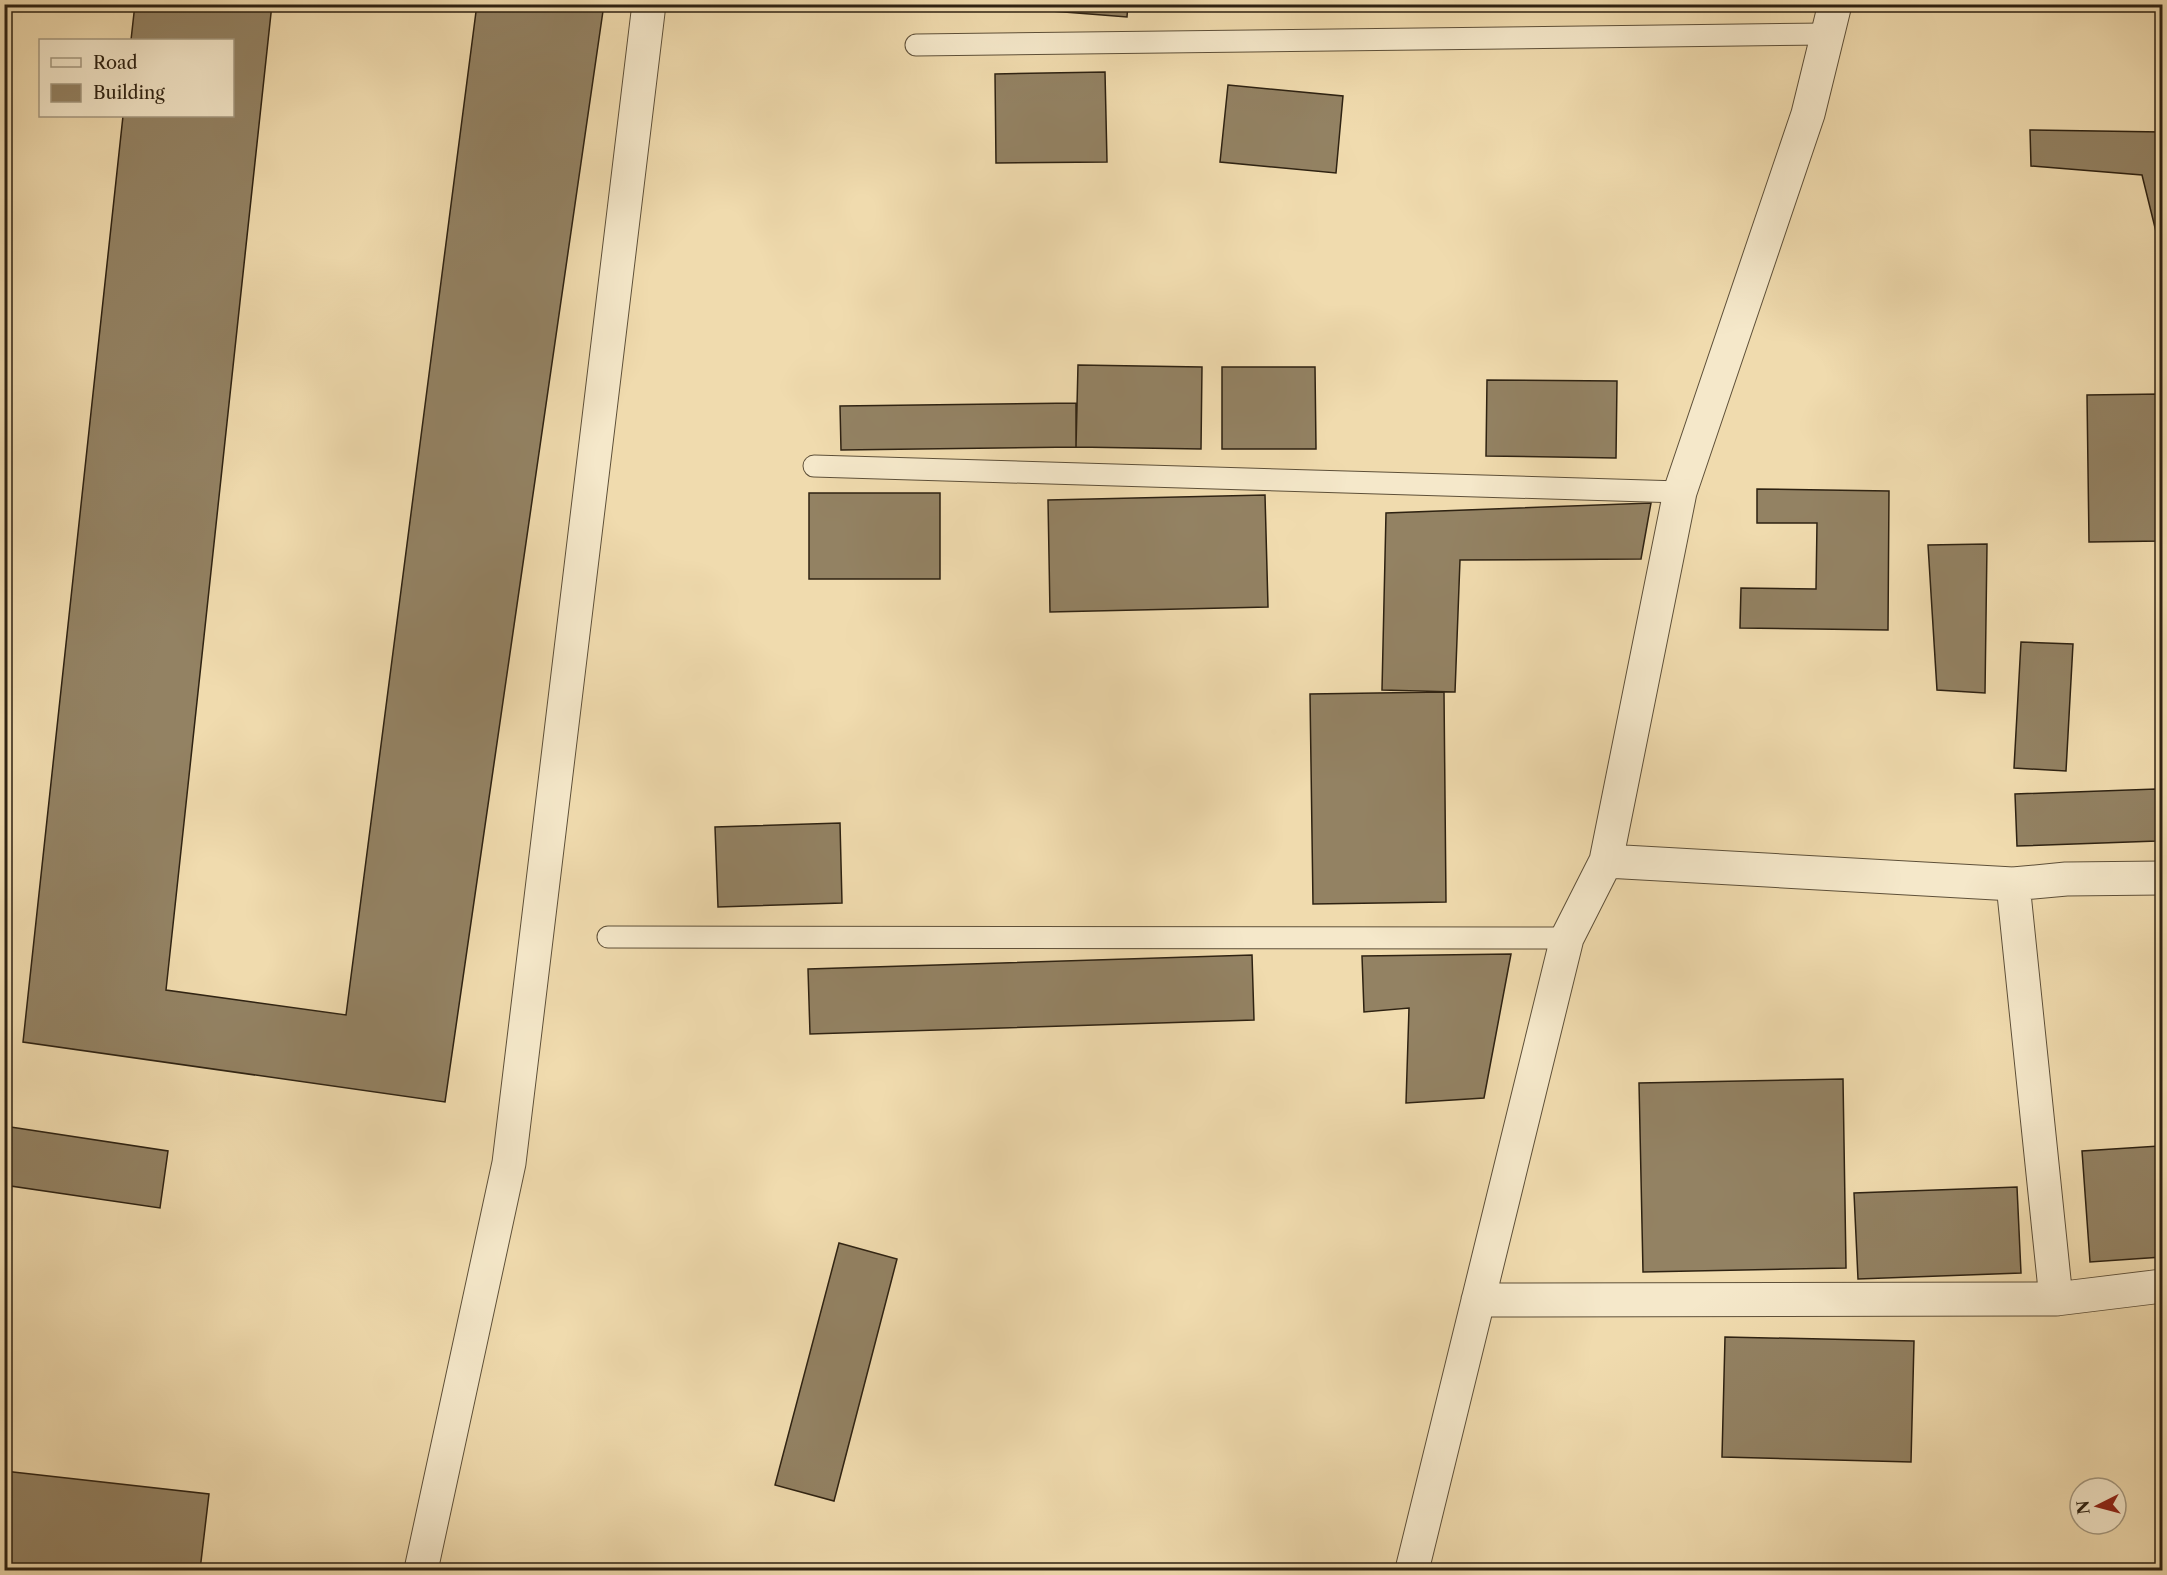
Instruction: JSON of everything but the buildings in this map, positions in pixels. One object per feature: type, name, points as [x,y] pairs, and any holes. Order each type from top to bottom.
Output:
[{"type":"street","points":[[421,1570],[509,1163],[649,4]]},
{"type":"street","points":[[1412,1570],[1567,938],[1606,861],[1680,492],[1808,114],[1831,19]]},
{"type":"street","points":[[1606,861],[2013,884],[2066,879],[2163,878]]},
{"type":"street","points":[[2013,884],[2056,1299]]},
{"type":"street","points":[[1478,1300],[2056,1299],[2163,1286]]},
{"type":"lane","points":[[916,45],[1831,19]]},
{"type":"lane","points":[[814,466],[1680,492]]},
{"type":"lane","points":[[608,937],[1567,938]]}]
